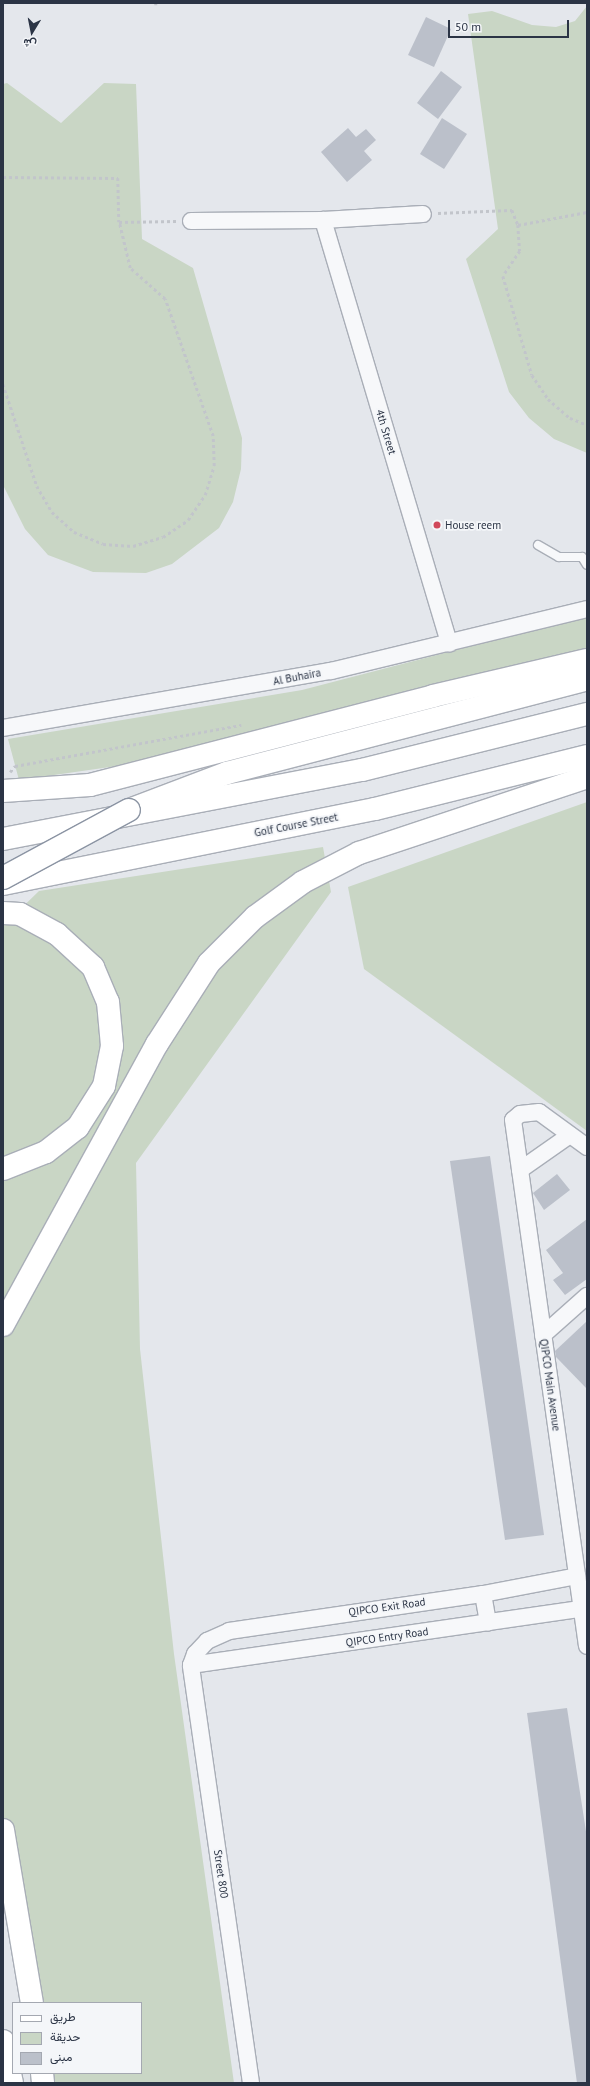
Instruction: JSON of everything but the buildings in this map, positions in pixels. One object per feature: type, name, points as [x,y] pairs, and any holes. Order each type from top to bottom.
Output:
[{"type":"main road","points":[[5,783],[90,785],[434,696],[587,660]]},
{"type":"main road","points":[[3,878],[129,810],[182,788],[363,736],[587,679]]},
{"type":"main road","points":[[3,839],[362,770],[587,714]]},
{"type":"main road","name":"Golf Course Street","points":[[3,884],[375,809],[587,756]]},
{"type":"main road","points":[[3,1325],[157,1044],[209,963],[255,917],[303,882],[359,853],[587,777]]},
{"type":"main road","points":[[3,913],[20,914],[57,934],[94,967],[108,1002],[112,1046],[104,1086],[78,1127],[46,1152],[3,1169]]},
{"type":"main road","points":[[3,1830],[32,2002]]},
{"type":"main road","points":[[3,2041],[12,2083]]},
{"type":"street","points":[[191,221],[323,220],[423,214]]},
{"type":"street","name":"4th Street","points":[[323,220],[449,644]]},
{"type":"street","name":"Al Buhaira","points":[[3,728],[234,690],[449,644],[587,608]]},
{"type":"street","name":"QIPCO Main Avenue","points":[[570,1136],[539,1112],[516,1117],[512,1124],[582,1583],[582,1609],[586,1638]]},
{"type":"street","points":[[520,1170],[570,1136],[587,1147]]},
{"type":"street","points":[[543,1335],[587,1296]]},
{"type":"street","points":[[191,1665],[200,1646],[229,1631],[483,1594],[582,1583]]},
{"type":"street","points":[[483,1594],[488,1623]]},
{"type":"street","name":"QIPCO Entry Road","points":[[191,1665],[582,1609]]},
{"type":"street","name":"Street 800","points":[[191,1665],[251,2083]]},
{"type":"lane","points":[[538,545],[559,557],[582,557],[587,565]]},
{"type":"path","points":[[3,177],[118,178],[118,222],[130,268],[165,299],[212,436],[214,466],[206,495],[188,520],[163,538],[133,546],[103,544],[74,532],[52,512],[37,486],[3,384]]},
{"type":"path","points":[[423,214],[512,210],[518,225],[520,251],[503,276],[532,375],[548,399],[570,418],[587,425]]},
{"type":"path","points":[[518,225],[587,212]]},
{"type":"path","points":[[118,222],[191,221]]},
{"type":"path","points":[[5,783],[15,766],[250,723]]},
{"type":"green space","points":[[587,6],[587,453],[554,439],[529,418],[509,392],[466,259],[498,229],[468,14],[492,11],[532,25],[556,27],[575,21]]},
{"type":"green space","points":[[7,83],[61,123],[104,83],[136,84],[142,239],[193,268],[242,438],[241,469],[233,502],[219,528],[172,564],[146,573],[93,572],[48,555],[25,529],[3,485],[3,84]]},
{"type":"green space","points":[[587,616],[587,653],[145,762],[19,780],[8,739],[302,690]]},
{"type":"green space","points":[[587,802],[587,1131],[364,969],[348,887]]},
{"type":"green space","points":[[323,847],[331,892],[136,1163],[140,1349],[174,1654],[234,2083],[43,2083],[40,2074],[142,2074],[142,2002],[25,2002],[3,1905],[3,926],[39,891]]},
{"type":"place","name":"House reem","points":[[437,525]]}]
